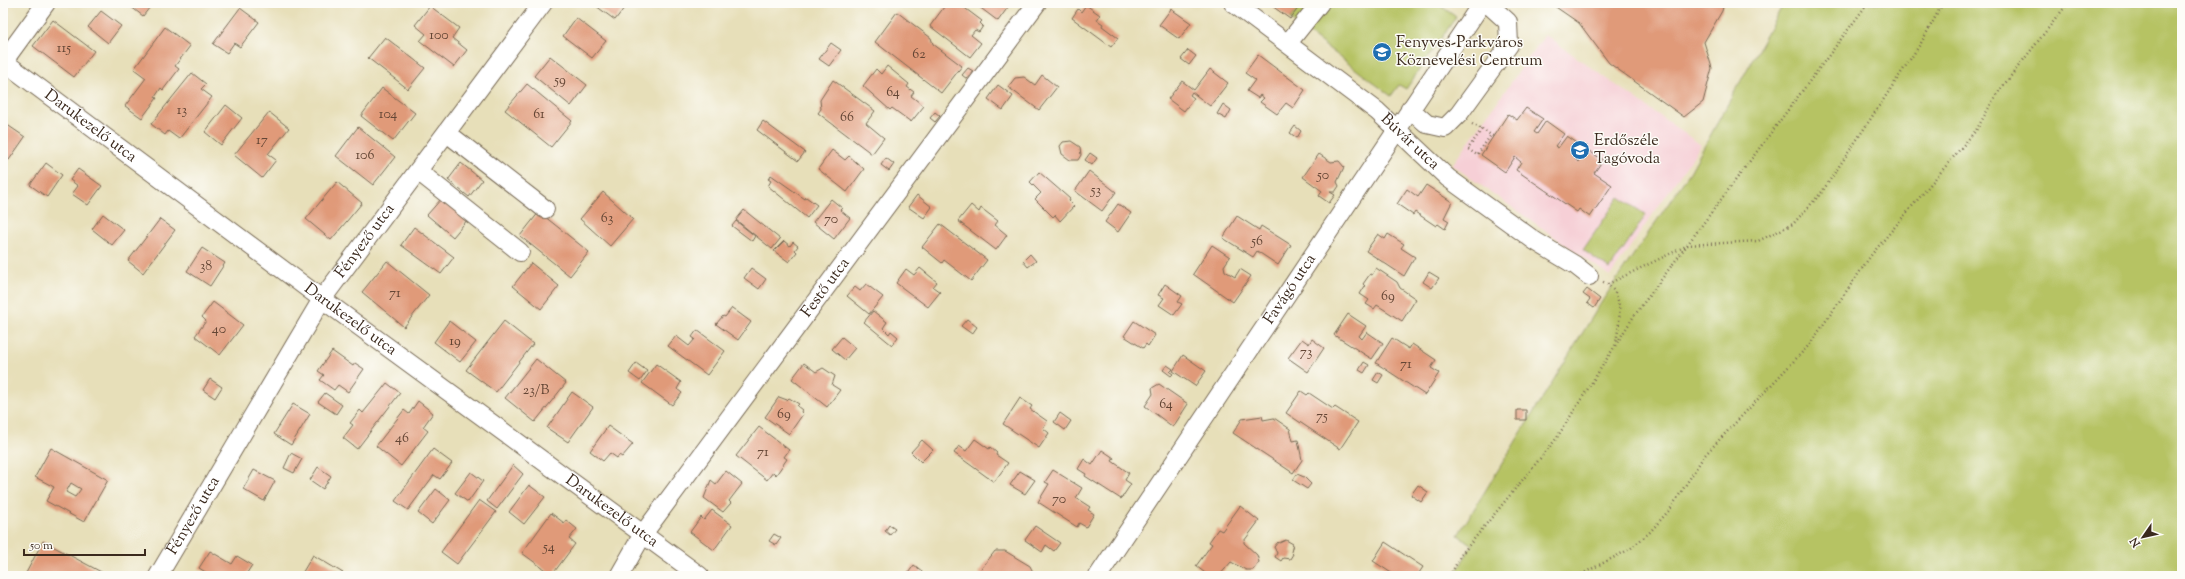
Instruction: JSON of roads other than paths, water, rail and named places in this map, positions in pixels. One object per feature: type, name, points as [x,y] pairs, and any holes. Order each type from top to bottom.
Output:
[{"type":"street","points":[[3,61],[46,3]]},
{"type":"street","name":"Fényező utca","points":[[158,576],[322,299],[543,3]]},
{"type":"street","name":"Festő utca","points":[[619,576],[643,534],[1037,3]]},
{"type":"street","name":"Búvár utca","points":[[1233,3],[1377,111],[1448,178],[1535,241],[1575,265],[1589,276]]},
{"type":"street","points":[[1288,43],[1320,3]]},
{"type":"street","name":"Favágó utca","points":[[1098,576],[1482,3]]},
{"type":"street","points":[[1410,109],[1427,124],[1445,128],[1459,114],[1509,45],[1508,22],[1487,3]]},
{"type":"street","name":"Darukezelő utca","points":[[3,61],[322,299],[700,576]]},
{"type":"street","points":[[446,132],[545,209]]},
{"type":"street","points":[[418,172],[520,252]]},
{"type":"place","name":"Fenyves-Parkváros Köznevelési Centrum","points":[[1382,52]]},
{"type":"place","name":"Erdőszéle Tagóvoda","points":[[1580,150]]}]
